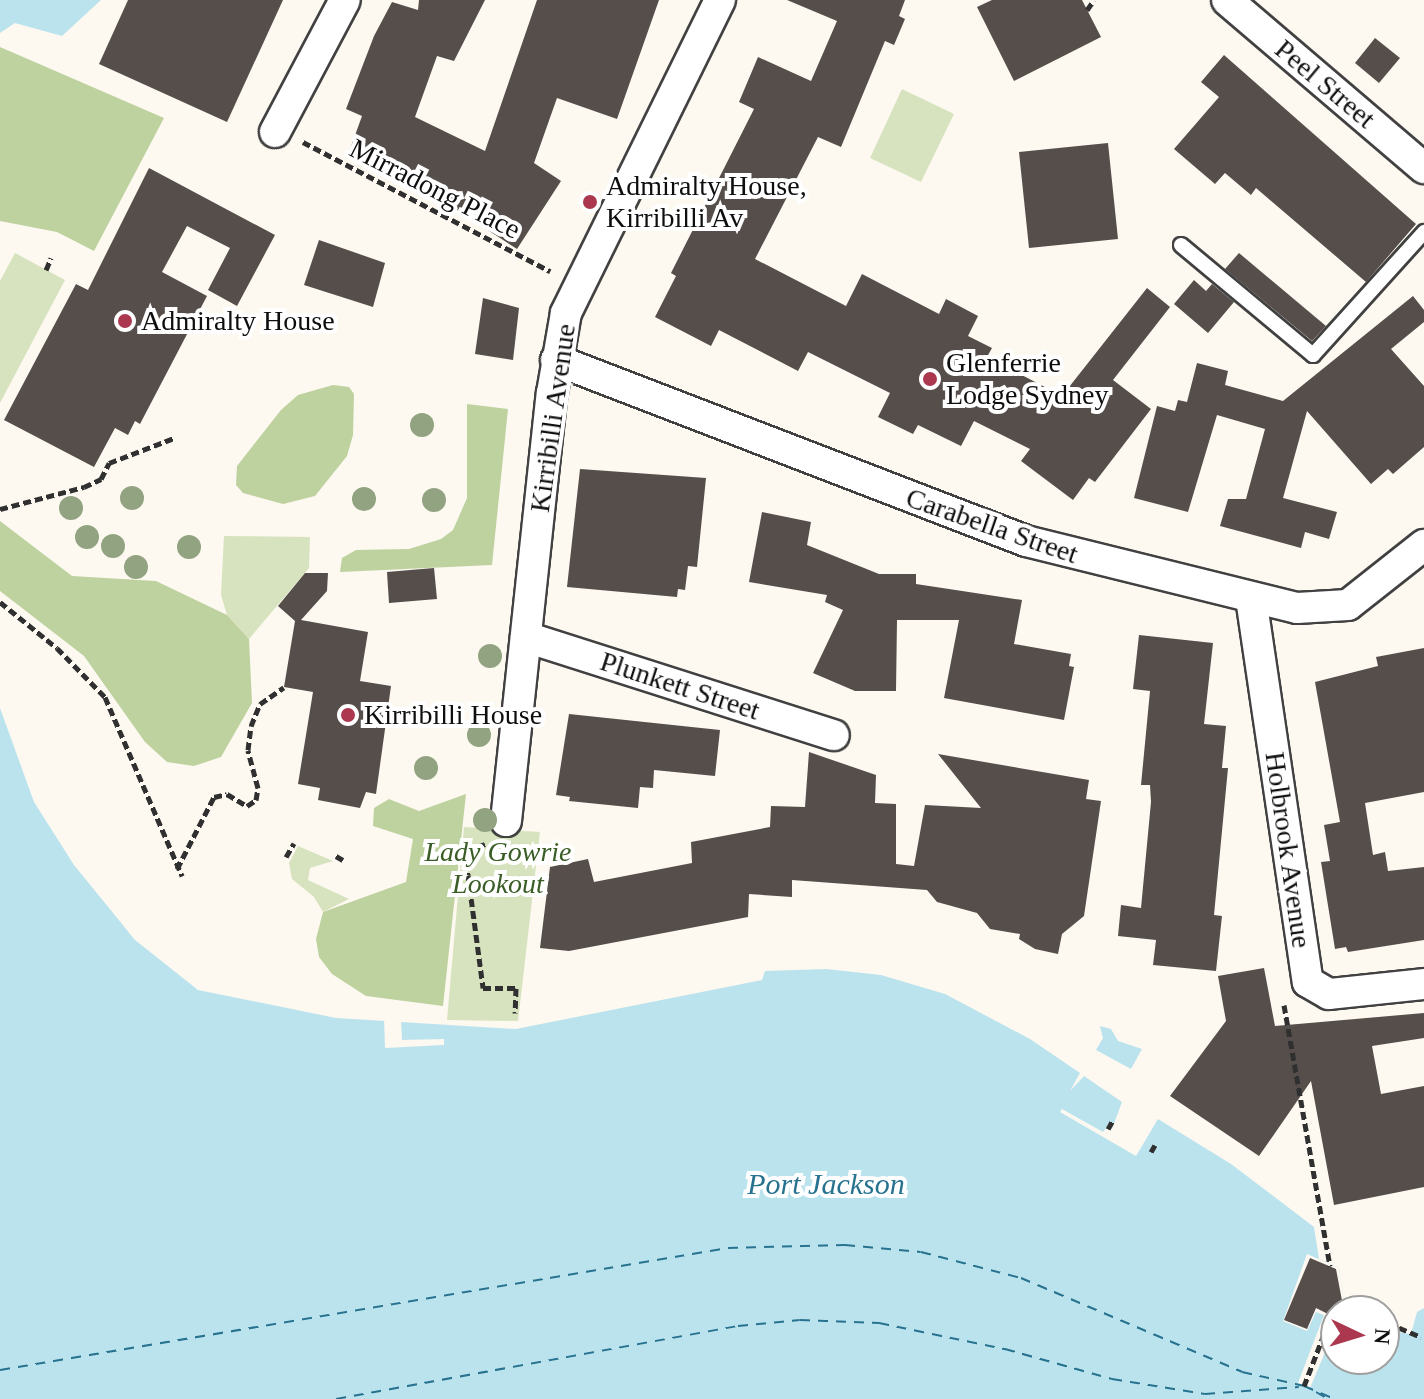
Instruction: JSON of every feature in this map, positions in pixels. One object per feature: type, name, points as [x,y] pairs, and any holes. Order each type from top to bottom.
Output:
[{"type":"street","points":[[288,137],[345,0]]},
{"type":"street","name":"Kirribilli Avenue","points":[[506,821],[556,360],[578,284],[720,0]]},
{"type":"street","name":"Peel Street","points":[[1227,0],[1423,163]]},
{"type":"street","name":"Carabella Street","points":[[556,360],[998,531],[1078,557],[1251,598],[1311,610],[1348,605],[1424,545]]},
{"type":"street","name":"Holbrook Avenue","points":[[1251,598],[1308,982],[1329,994],[1424,984]]},
{"type":"street","name":"Plunkett Street","points":[[526,637],[834,735]]},
{"type":"lane","points":[[1181,245],[1313,355],[1424,232]]},
{"type":"path","points":[[1087,10],[1094,0]]},
{"type":"path","name":"Mirradong Place","points":[[288,137],[550,271]]},
{"type":"path","points":[[46,270],[51,258]]},
{"type":"path","points":[[0,509],[84,487],[101,479],[109,463],[174,438]]},
{"type":"path","points":[[0,602],[57,648],[105,697],[182,876]]},
{"type":"path","points":[[177,869],[214,797],[227,794],[247,806],[256,800],[258,788],[248,750],[251,726],[260,704],[284,687]]},
{"type":"path","points":[[286,857],[294,843]]},
{"type":"path","points":[[472,849],[468,891],[482,950],[483,988],[516,988],[515,1013]]},
{"type":"path","points":[[336,856],[343,860]]},
{"type":"path","points":[[1284,1005],[1330,1266]]},
{"type":"path","points":[[1108,1129],[1113,1120]]},
{"type":"path","points":[[1400,1328],[1421,1337]]},
{"type":"path","points":[[1304,1386],[1320,1345]]},
{"type":"green space","points":[[0,47],[164,118],[94,251],[57,232],[0,221]]},
{"type":"green space","points":[[902,89],[954,114],[921,182],[870,158]]},
{"type":"green space","points":[[15,253],[65,280],[0,403],[0,281]]},
{"type":"green space","points":[[333,385],[349,387],[354,394],[353,435],[347,456],[315,496],[283,504],[243,493],[236,485],[237,466],[281,410],[298,395]]},
{"type":"green space","points":[[467,404],[508,409],[492,565],[340,572],[342,558],[356,550],[409,549],[441,539],[453,530],[467,498]]},
{"type":"green space","points":[[0,521],[72,576],[156,581],[227,615],[249,639],[252,703],[221,757],[194,766],[167,762],[145,742],[84,656],[0,591]]},
{"type":"green space","points":[[224,536],[310,537],[309,568],[249,639],[227,615],[221,595]]},
{"type":"green space","points":[[466,794],[443,1006],[366,996],[332,974],[319,957],[316,939],[323,912],[406,882],[413,839],[373,826],[374,808],[389,799],[419,811]]},
{"type":"green space","name":"Lady Gowrie Lookout","points":[[464,827],[540,832],[518,1021],[447,1020]]},
{"type":"green space","points":[[298,846],[333,861],[310,868],[308,880],[349,899],[323,912],[314,897],[292,879],[289,863]]},
{"type":"water","points":[[0,0],[101,0],[62,36],[15,23],[0,33]]},
{"type":"water","name":"Port Jackson","points":[[0,708],[34,802],[74,865],[135,940],[198,990],[336,1018],[516,1029],[762,980],[765,971],[826,969],[881,975],[945,994],[1030,1039],[1080,1073],[1070,1091],[1084,1076],[1122,1102],[1112,1129],[1107,1127],[1103,1132],[1062,1109],[1060,1112],[1136,1156],[1158,1119],[1231,1164],[1314,1227],[1319,1259],[1339,1268],[1343,1295],[1320,1295],[1320,1375],[1400,1375],[1400,1332],[1411,1334],[1417,1312],[1424,1308],[1424,1399],[0,1399]]},
{"type":"water","points":[[1100,1026],[1111,1029],[1118,1041],[1142,1049],[1131,1069],[1096,1050],[1103,1038]]},
{"type":"pier","points":[[384,1018],[401,1020],[402,1040],[444,1039],[444,1045],[385,1048]]},
{"type":"pier","points":[[1307,1254],[1339,1268],[1343,1295],[1320,1295],[1320,1314],[1316,1312],[1307,1331],[1283,1321]]},
{"type":"pier","points":[[1320,1325],[1320,1364],[1310,1388],[1298,1383]]},
{"type":"building","points":[[128,0],[283,0],[227,122],[99,64]]},
{"type":"building","points":[[419,0],[485,0],[454,61],[437,56],[415,117],[485,151],[537,0],[659,0],[617,119],[557,98],[534,163],[561,181],[517,249],[431,193],[349,152],[362,116],[346,109],[374,36],[392,2],[418,10]]},
{"type":"building","points":[[787,0],[905,0],[899,16],[905,19],[894,45],[885,41],[841,147],[818,137],[755,259],[846,306],[862,274],[939,314],[946,299],[978,316],[968,336],[992,348],[987,357],[1062,396],[1147,288],[1170,307],[1113,380],[1151,409],[1095,482],[1089,478],[1073,500],[1021,461],[1030,449],[974,421],[961,446],[918,425],[913,434],[878,417],[890,393],[808,352],[798,371],[719,330],[711,346],[655,317],[676,276],[671,273],[754,109],[739,102],[758,57],[811,81],[837,21]]},
{"type":"building","points":[[992,0],[1082,0],[1101,37],[1014,81],[977,7]]},
{"type":"building","points":[[1375,38],[1400,58],[1379,83],[1355,63]]},
{"type":"building","points":[[1224,55],[1416,224],[1366,282],[1256,188],[1251,195],[1225,173],[1215,184],[1174,149],[1219,97],[1201,82]]},
{"type":"building","points":[[1108,143],[1118,239],[1029,248],[1019,152]]},
{"type":"building","name":"Admiralty House","points":[[149,168],[275,235],[237,306],[208,290],[230,248],[187,226],[162,272],[207,296],[140,424],[135,421],[128,435],[115,428],[94,467],[4,420],[76,284],[88,290]]},
{"type":"building","points":[[319,240],[385,263],[373,307],[304,285]]},
{"type":"building","points":[[1239,253],[1326,326],[1312,341],[1225,269]]},
{"type":"building","points":[[1194,280],[1206,291],[1212,284],[1234,302],[1208,333],[1174,304]]},
{"type":"building","points":[[1413,296],[1424,310],[1424,322],[1391,349],[1424,386],[1424,447],[1393,474],[1388,469],[1371,484],[1307,411],[1283,498],[1337,512],[1329,539],[1305,532],[1301,548],[1220,526],[1228,499],[1246,499],[1265,429],[1217,415],[1188,512],[1134,498],[1157,406],[1175,411],[1178,400],[1187,402],[1197,363],[1228,371],[1225,385],[1283,401]]},
{"type":"building","points":[[483,298],[519,308],[513,360],[475,354]]},
{"type":"building","points":[[580,469],[706,478],[697,567],[688,566],[685,590],[678,589],[677,597],[567,587]]},
{"type":"building","points":[[762,512],[811,522],[807,545],[879,574],[916,574],[916,584],[1022,600],[1014,644],[1071,654],[1069,666],[1074,667],[1064,720],[944,698],[959,620],[897,620],[896,691],[855,691],[813,673],[843,610],[825,602],[827,595],[749,582]]},
{"type":"building","points":[[434,568],[437,599],[389,603],[387,572]]},
{"type":"building","name":"Kirribilli House","points":[[305,573],[328,573],[327,591],[301,620],[368,632],[360,681],[391,686],[376,794],[366,792],[360,808],[318,800],[320,788],[298,784],[313,692],[284,687],[295,621],[278,606]]},
{"type":"building","points":[[1139,635],[1213,643],[1204,724],[1226,726],[1222,768],[1228,768],[1214,915],[1222,916],[1216,971],[1153,965],[1156,940],[1118,936],[1121,905],[1141,908],[1151,802],[1150,785],[1141,785],[1150,691],[1133,689]]},
{"type":"building","points":[[1424,648],[1424,792],[1365,803],[1373,855],[1385,852],[1388,871],[1424,867],[1424,940],[1348,952],[1346,947],[1335,949],[1321,862],[1330,861],[1324,825],[1340,822],[1315,682],[1378,666],[1376,657]]},
{"type":"building","points":[[569,714],[720,730],[715,776],[654,770],[653,788],[640,787],[638,808],[569,801],[570,797],[556,795]]},
{"type":"building","points":[[809,752],[876,775],[875,803],[896,804],[896,864],[914,866],[925,805],[981,808],[938,754],[1089,780],[1086,799],[1101,801],[1084,916],[1062,934],[1058,954],[1035,949],[1019,939],[1020,934],[990,929],[977,913],[937,902],[927,890],[792,880],[792,897],[749,894],[748,917],[569,951],[540,948],[550,867],[588,859],[594,882],[692,863],[691,842],[770,827],[771,806],[805,807]]},
{"type":"building","points":[[1264,968],[1275,1026],[1424,1013],[1424,1038],[1372,1046],[1381,1094],[1424,1086],[1424,1187],[1334,1205],[1311,1081],[1259,1156],[1170,1096],[1226,1021],[1218,976]]},
{"type":"building","points":[[1310,1258],[1336,1269],[1341,1295],[1320,1295],[1320,1310],[1316,1308],[1307,1329],[1284,1320]]},
{"type":"ferry route","points":[[0,1370],[728,1248],[845,1245],[921,1252],[1021,1278],[1242,1372],[1304,1386],[1334,1399]]},
{"type":"ferry route","points":[[336,1399],[738,1326],[800,1320],[879,1323],[1005,1349],[1112,1379],[1205,1394],[1299,1387]]},
{"type":"ferry route","points":[[1316,1392],[1328,1399]]},
{"type":"place","name":"Admiralty House, Kirribilli Av","points":[[590,202]]},
{"type":"place","name":"Admiralty House","points":[[125,321]]},
{"type":"place","name":"Glenferrie Lodge Sydney","points":[[930,379]]},
{"type":"place","name":"Kirribilli House","points":[[348,715]]}]
